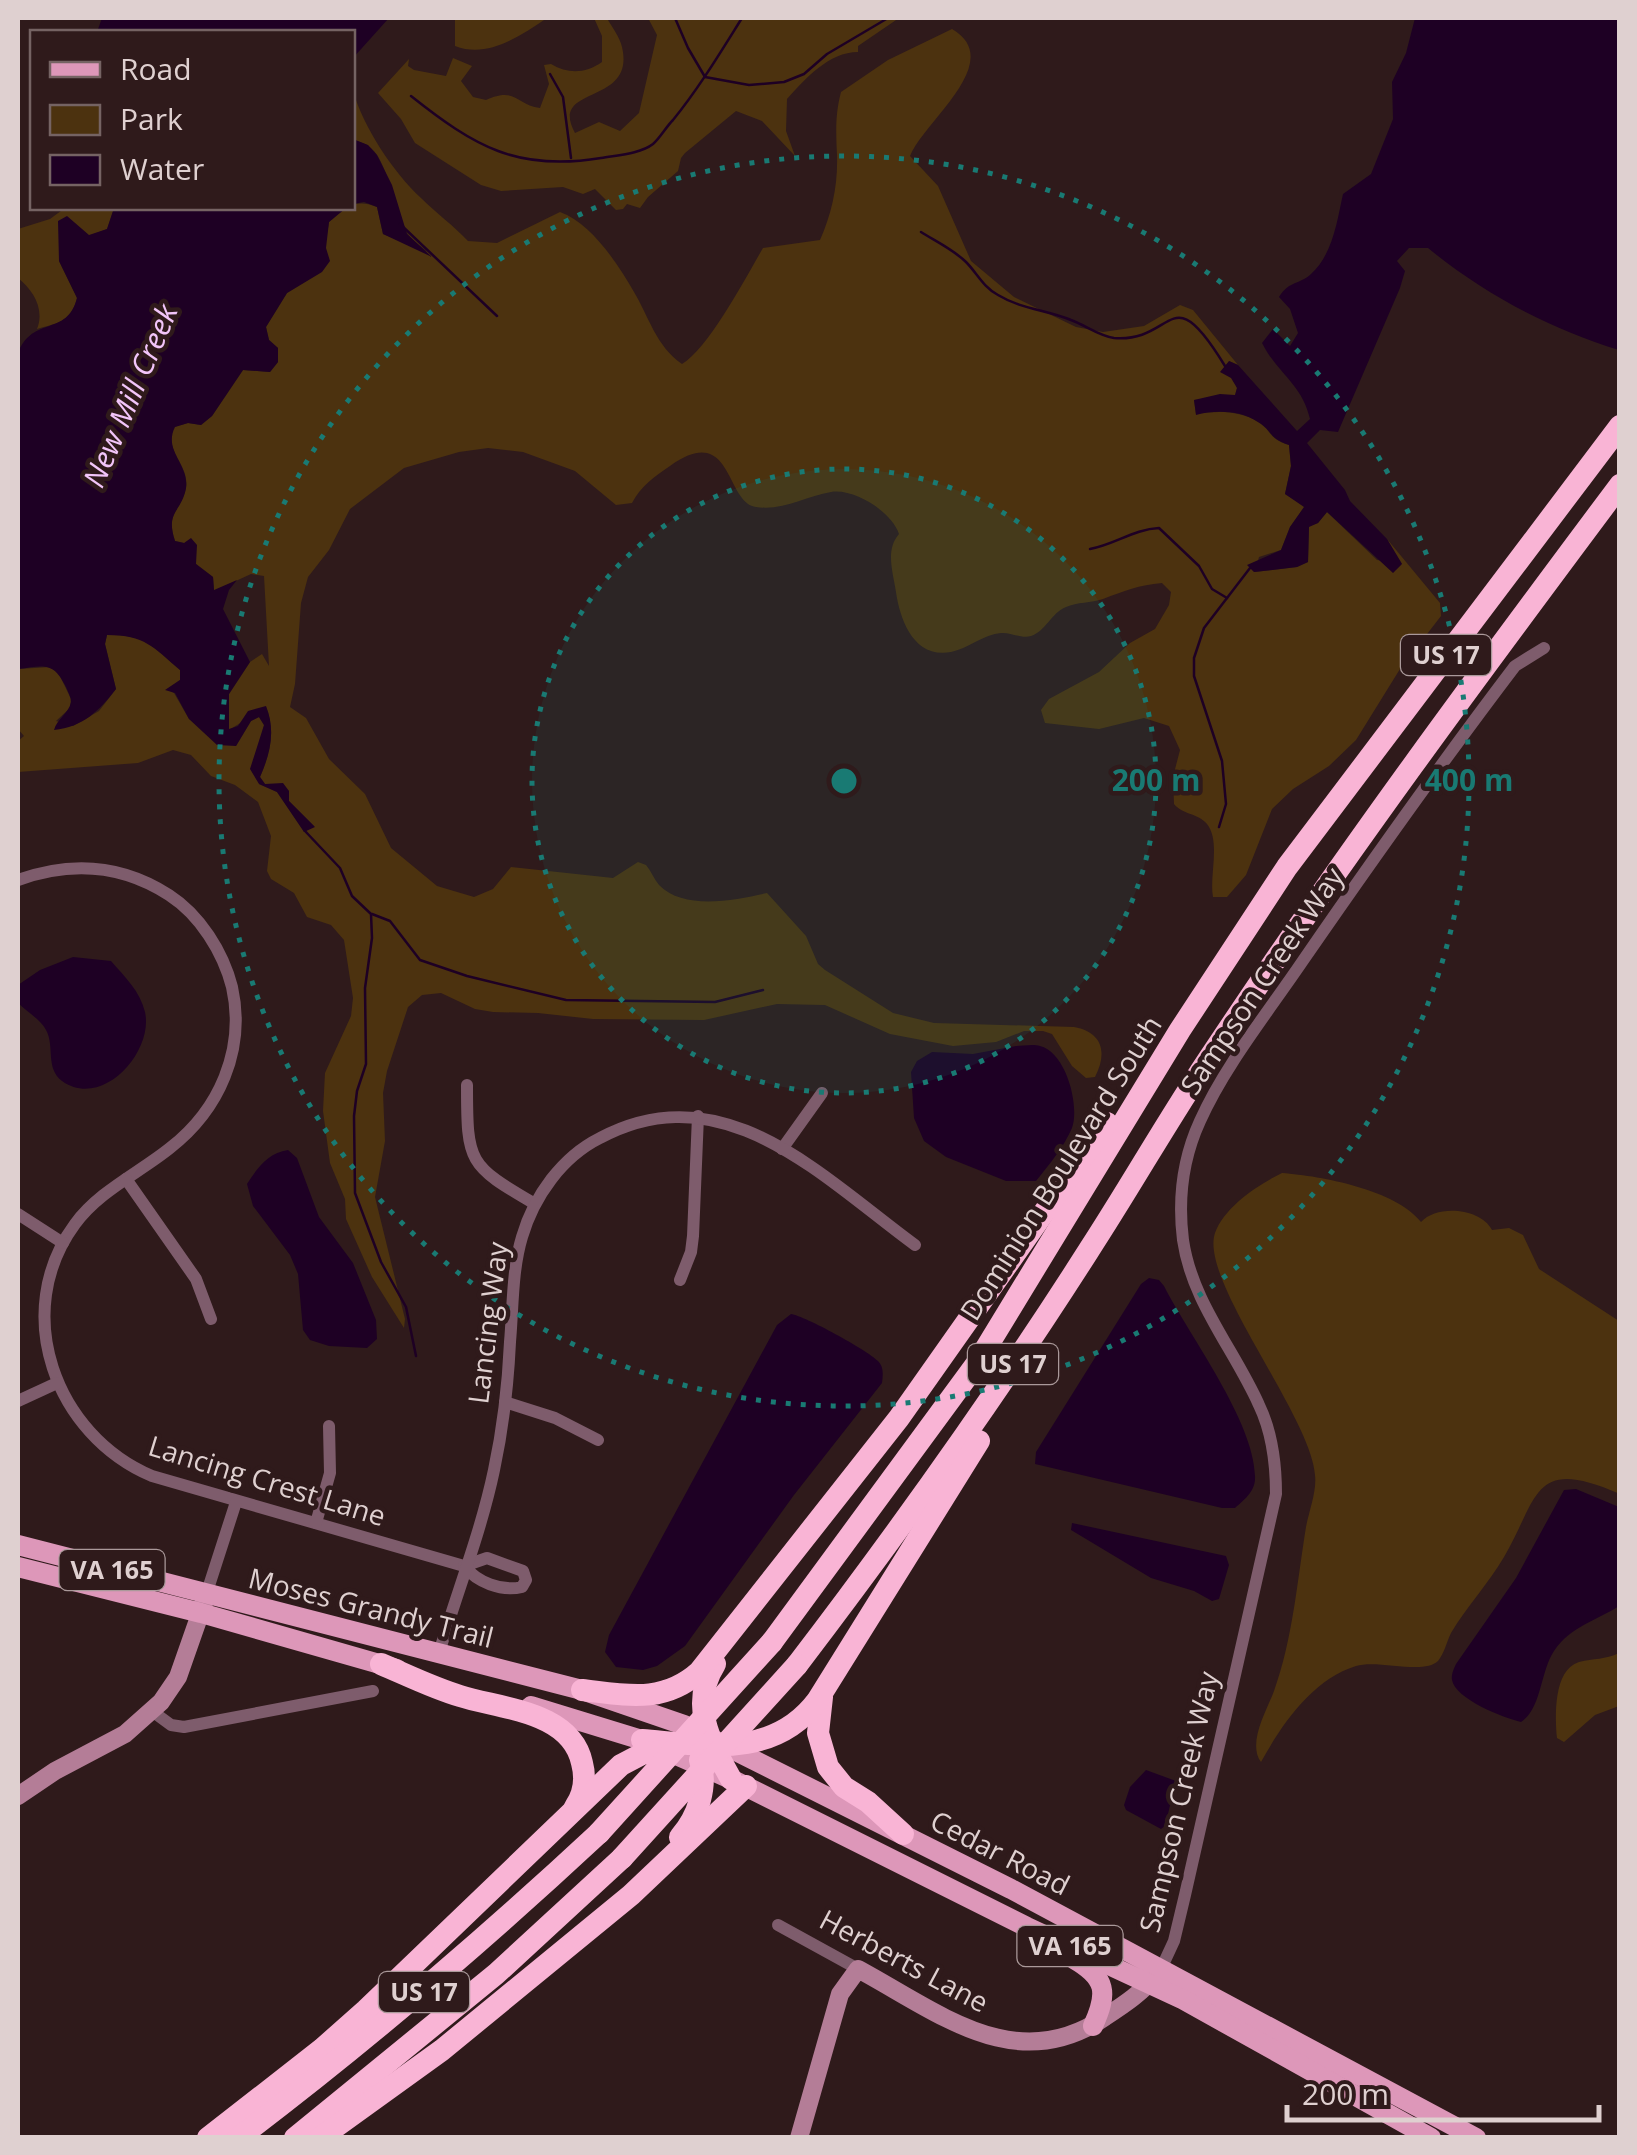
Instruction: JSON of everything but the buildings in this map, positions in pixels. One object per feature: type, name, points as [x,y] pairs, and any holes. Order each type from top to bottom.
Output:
[{"type":"highway","name":"Dominion Boulevard South","points":[[238,2138],[452,1968],[598,1833],[772,1642],[977,1363],[1176,1028],[1287,867],[1620,426]]},
{"type":"highway","name":"US 17","points":[[295,2138],[496,1974],[622,1858],[797,1665],[916,1505],[1088,1253],[1212,1052],[1446,720],[1620,485]]},
{"type":"highway","points":[[582,1690],[642,1696],[672,1690],[699,1672],[900,1418],[1176,1028]]},
{"type":"highway","points":[[208,2138],[366,2010],[621,1765],[653,1745],[711,1747],[772,1738],[811,1709],[1016,1384],[1088,1253]]},
{"type":"highway","points":[[320,2138],[442,2050],[631,1895],[738,1783],[711,1747],[702,1707],[710,1672],[750,1610]]},
{"type":"highway","points":[[381,1664],[456,1696],[540,1719],[563,1730],[577,1748],[584,1774],[582,1792],[570,1814]]},
{"type":"highway","points":[[829,1680],[818,1722],[819,1740],[828,1766],[844,1787],[868,1802],[903,1834]]},
{"type":"highway","points":[[566,1947],[686,1830],[699,1805],[711,1747]]},
{"type":"main road","name":"Moses Grandy Trail","points":[[18,1545],[381,1664],[653,1745]]},
{"type":"main road","name":"Moses Grandy Trail","points":[[18,1567],[439,1652],[582,1690],[711,1747]]},
{"type":"main road","name":"Cedar Road","points":[[711,1747],[903,1834],[1432,2138]]},
{"type":"main road","name":"Cedar Road","points":[[738,1783],[1028,1927],[1156,1976],[1476,2138]]},
{"type":"main road","points":[[1028,1927],[1098,1976],[1103,1997],[1092,2026]]},
{"type":"street","name":"Sampson Creek Way","points":[[1156,1976],[1174,1941],[1186,1895],[1276,1494],[1273,1454],[1259,1404],[1202,1302],[1188,1262],[1182,1234],[1182,1194],[1190,1147],[1200,1119],[1219,1087],[1368,866],[1516,666],[1544,648]]},
{"type":"street","name":"Lancing Crest Lane","points":[[18,880],[74,866],[109,869],[141,879],[169,894],[192,914],[214,943],[229,978],[236,1028],[233,1052],[220,1089],[190,1131],[84,1212],[56,1257],[46,1303],[50,1366],[90,1434],[122,1461],[162,1479],[464,1566]]},
{"type":"street","points":[[467,1085],[467,1140],[472,1156],[493,1180],[536,1204]]},
{"type":"street","points":[[782,1148],[822,1093]]},
{"type":"street","points":[[680,1280],[693,1236],[698,1116]]},
{"type":"street","name":"Lancing Way","points":[[439,1652],[494,1473],[505,1402],[518,1252],[536,1204],[565,1164],[596,1140],[644,1120],[698,1116],[740,1126],[782,1148],[915,1244]]},
{"type":"street","points":[[126,1179],[196,1279],[210,1318]]},
{"type":"street","points":[[18,1214],[62,1243]]},
{"type":"street","points":[[18,1401],[57,1383]]},
{"type":"street","points":[[505,1402],[555,1418],[598,1440]]},
{"type":"street","points":[[316,1523],[330,1474],[329,1426]]},
{"type":"street","points":[[18,1796],[125,1734],[152,1711],[178,1678],[236,1502]]},
{"type":"street","points":[[152,1711],[171,1725],[184,1726],[373,1691]]},
{"type":"street","name":"Herberts Lane","points":[[778,1926],[990,2038],[1055,2041],[1092,2026],[1156,1976]]},
{"type":"street","points":[[799,2138],[840,1994],[858,1969]]},
{"type":"green space","points":[[455,18],[547,18],[503,44],[480,50],[455,46]]},
{"type":"green space","points":[[594,18],[607,18],[621,43],[623,66],[617,79],[573,107],[570,118],[575,133],[599,122],[620,131],[639,113],[657,35],[648,18],[899,18],[858,46],[858,52],[837,57],[818,68],[787,99],[786,131],[795,156],[762,121],[736,111],[685,153],[678,171],[640,208],[627,204],[616,210],[595,189],[583,194],[563,187],[501,191],[481,185],[415,143],[401,119],[378,93],[409,59],[408,66],[414,70],[446,76],[453,58],[472,66],[461,81],[473,97],[486,100],[504,95],[540,108],[549,84],[544,65],[576,71],[602,62],[602,36]]},
{"type":"green space","points":[[952,29],[967,42],[971,57],[967,74],[910,156],[938,186],[971,261],[1014,297],[1076,327],[1103,332],[1144,326],[1180,305],[1193,310],[1238,365],[1229,361],[1237,388],[1235,396],[1194,400],[1196,414],[1243,415],[1289,445],[1291,466],[1285,494],[1305,506],[1290,527],[1281,550],[1259,557],[1255,572],[1308,562],[1309,526],[1318,523],[1327,512],[1377,560],[1402,564],[1387,539],[1440,603],[1441,616],[1400,669],[1356,740],[1272,809],[1246,875],[1227,897],[1213,897],[1211,831],[1203,820],[1174,804],[1173,777],[1180,750],[1169,726],[1144,718],[1099,729],[1045,723],[1041,710],[1049,699],[1099,672],[1130,643],[1155,629],[1169,605],[1171,592],[1162,583],[1066,607],[1031,636],[995,634],[951,652],[938,653],[918,643],[901,614],[891,562],[892,547],[899,534],[895,526],[880,510],[850,494],[831,492],[785,505],[756,507],[738,493],[717,458],[706,453],[691,455],[670,466],[653,478],[632,503],[616,505],[575,471],[523,452],[488,448],[404,468],[350,509],[329,550],[308,577],[301,603],[290,707],[306,718],[329,759],[365,794],[391,848],[437,886],[474,897],[493,889],[511,867],[613,878],[638,862],[646,865],[659,885],[682,898],[711,901],[767,893],[806,936],[818,964],[893,1013],[934,1023],[1074,1027],[1096,1038],[1101,1059],[1095,1077],[1086,1078],[1072,1066],[1052,1034],[1043,1031],[1024,1031],[996,1042],[953,1046],[890,1034],[825,1005],[777,1004],[704,1020],[593,1019],[493,1012],[475,1009],[441,993],[422,995],[408,1007],[387,1071],[383,1093],[385,1141],[375,1197],[404,1328],[372,1277],[346,1219],[345,1199],[330,1163],[323,1111],[325,1073],[351,1016],[353,998],[344,940],[331,925],[307,917],[294,893],[271,879],[267,871],[271,836],[258,802],[235,785],[211,776],[191,755],[173,750],[138,763],[18,772],[18,741],[24,736],[18,729],[18,669],[50,667],[58,672],[71,699],[70,708],[56,721],[73,726],[99,711],[116,689],[105,644],[107,635],[148,643],[180,670],[180,680],[167,689],[174,693],[189,719],[236,746],[251,721],[259,717],[264,725],[259,784],[277,792],[304,831],[314,826],[289,801],[289,791],[265,784],[260,777],[270,742],[266,707],[229,730],[229,694],[250,662],[262,654],[269,666],[264,576],[251,574],[214,591],[213,577],[196,564],[184,543],[175,541],[173,517],[184,496],[186,480],[172,436],[174,427],[201,425],[212,416],[243,370],[270,372],[278,362],[278,348],[269,340],[266,327],[287,293],[321,272],[329,222],[341,212],[355,210],[357,204],[377,207],[383,234],[428,252],[405,230],[381,161],[367,145],[355,140],[355,96],[364,120],[390,162],[410,187],[468,241],[497,243],[560,212],[582,225],[612,257],[659,340],[682,364],[715,328],[763,248],[820,240],[835,188],[841,92],[888,60]]},
{"type":"green space","points":[[62,210],[113,210],[107,229],[89,236],[67,217],[59,261],[77,298],[67,317],[37,329],[40,314],[36,300],[18,278],[18,229],[50,219]]},
{"type":"green space","points":[[1282,1173],[1337,1181],[1377,1193],[1421,1222],[1437,1213],[1458,1211],[1479,1217],[1492,1230],[1509,1228],[1523,1235],[1539,1269],[1619,1321],[1620,1494],[1570,1479],[1542,1488],[1498,1567],[1451,1633],[1438,1661],[1422,1667],[1365,1664],[1340,1672],[1300,1705],[1261,1762],[1257,1736],[1286,1651],[1315,1475],[1295,1419],[1223,1282],[1215,1254],[1215,1233],[1234,1205]]},
{"type":"green space","points":[[1619,1653],[1619,1706],[1595,1715],[1564,1742],[1557,1738],[1558,1695],[1564,1674],[1579,1662]]},
{"type":"water","points":[[102,18],[389,18],[355,56],[355,30],[98,30]]},
{"type":"water","points":[[1415,18],[1619,18],[1619,350],[1568,332],[1519,308],[1428,248],[1409,248],[1397,261],[1405,271],[1400,288],[1338,432],[1320,430],[1307,443],[1350,501],[1387,539],[1402,564],[1393,573],[1327,512],[1309,527],[1308,562],[1254,572],[1247,565],[1281,550],[1304,507],[1285,494],[1291,466],[1289,445],[1243,415],[1196,415],[1194,400],[1235,395],[1237,388],[1231,378],[1220,372],[1229,361],[1238,365],[1297,431],[1310,419],[1295,387],[1262,343],[1273,329],[1290,346],[1298,333],[1290,309],[1279,297],[1318,266],[1333,237],[1343,194],[1371,174],[1393,119],[1392,82],[1406,53]]},
{"type":"water","points":[[355,140],[368,145],[377,155],[392,185],[407,234],[432,257],[383,234],[377,207],[355,204]]},
{"type":"water","name":"New Mill Creek","points":[[113,210],[344,210],[329,222],[326,248],[330,261],[322,272],[287,293],[266,327],[269,340],[278,348],[278,362],[270,372],[243,370],[212,416],[201,425],[175,427],[172,436],[186,479],[184,496],[172,523],[175,541],[184,543],[191,538],[197,545],[196,564],[213,577],[214,590],[237,580],[223,609],[250,662],[229,694],[229,729],[238,726],[248,711],[266,706],[270,742],[260,777],[265,784],[283,783],[289,791],[289,801],[315,827],[304,832],[277,792],[259,784],[250,769],[264,725],[259,717],[251,721],[236,746],[217,745],[189,719],[175,693],[165,690],[180,680],[180,670],[148,644],[131,637],[107,635],[105,644],[116,689],[90,717],[54,730],[71,702],[61,679],[47,667],[18,669],[18,353],[32,334],[66,318],[77,298],[59,261],[58,221],[67,216],[89,235],[107,229]]},
{"type":"water","points":[[73,957],[111,961],[136,991],[145,1012],[146,1028],[133,1059],[122,1072],[93,1088],[77,1088],[57,1076],[46,1030],[18,1003],[18,985],[40,970]]},
{"type":"water","points":[[1037,1045],[1057,1058],[1069,1081],[1074,1107],[1072,1128],[1036,1181],[1006,1181],[946,1157],[924,1141],[914,1118],[911,1072],[917,1061],[932,1052],[973,1054]]},
{"type":"water","points":[[288,1150],[297,1158],[319,1217],[353,1263],[376,1320],[377,1339],[367,1348],[329,1346],[310,1340],[303,1330],[298,1274],[290,1255],[253,1206],[247,1184],[264,1162]]},
{"type":"water","points":[[1149,1278],[1164,1286],[1244,1430],[1255,1481],[1235,1508],[1035,1464],[1036,1452],[1141,1284]]},
{"type":"water","points":[[791,1314],[872,1356],[881,1366],[882,1383],[794,1495],[685,1646],[657,1666],[643,1670],[616,1667],[605,1652],[609,1635],[777,1325]]},
{"type":"water","points":[[1576,1489],[1619,1507],[1619,1606],[1576,1630],[1554,1651],[1533,1708],[1521,1722],[1471,1701],[1455,1687],[1452,1674],[1516,1578],[1564,1490]]},
{"type":"water","points":[[1072,1523],[1226,1556],[1229,1565],[1219,1599],[1212,1601],[1194,1591],[1151,1578],[1071,1530]]},
{"type":"water","points":[[1146,1770],[1176,1781],[1161,1829],[1126,1810],[1124,1805],[1130,1787]]},
{"type":"waterway","points":[[675,18],[705,77],[749,85],[784,82],[804,74],[827,54],[888,18]]},
{"type":"waterway","points":[[411,96],[455,129],[521,158],[571,161],[635,152],[661,136],[742,18]]},
{"type":"waterway","points":[[550,74],[563,97],[571,158]]},
{"type":"waterway","points":[[400,224],[497,316]]},
{"type":"waterway","points":[[921,232],[961,258],[988,288],[1007,300],[1114,338],[1134,337],[1182,318],[1207,339],[1225,366]]},
{"type":"waterway","points":[[1090,549],[1159,528],[1199,566],[1212,589],[1227,598]]},
{"type":"waterway","points":[[1219,827],[1226,804],[1222,761],[1194,676],[1194,658],[1204,628],[1250,568]]},
{"type":"waterway","points":[[305,831],[340,868],[352,896],[371,914],[365,988],[366,1064],[354,1116],[355,1193],[381,1262],[406,1307],[416,1356]]},
{"type":"waterway","points":[[372,914],[390,921],[420,960],[467,976],[566,1000],[715,1002],[763,990]]}]
